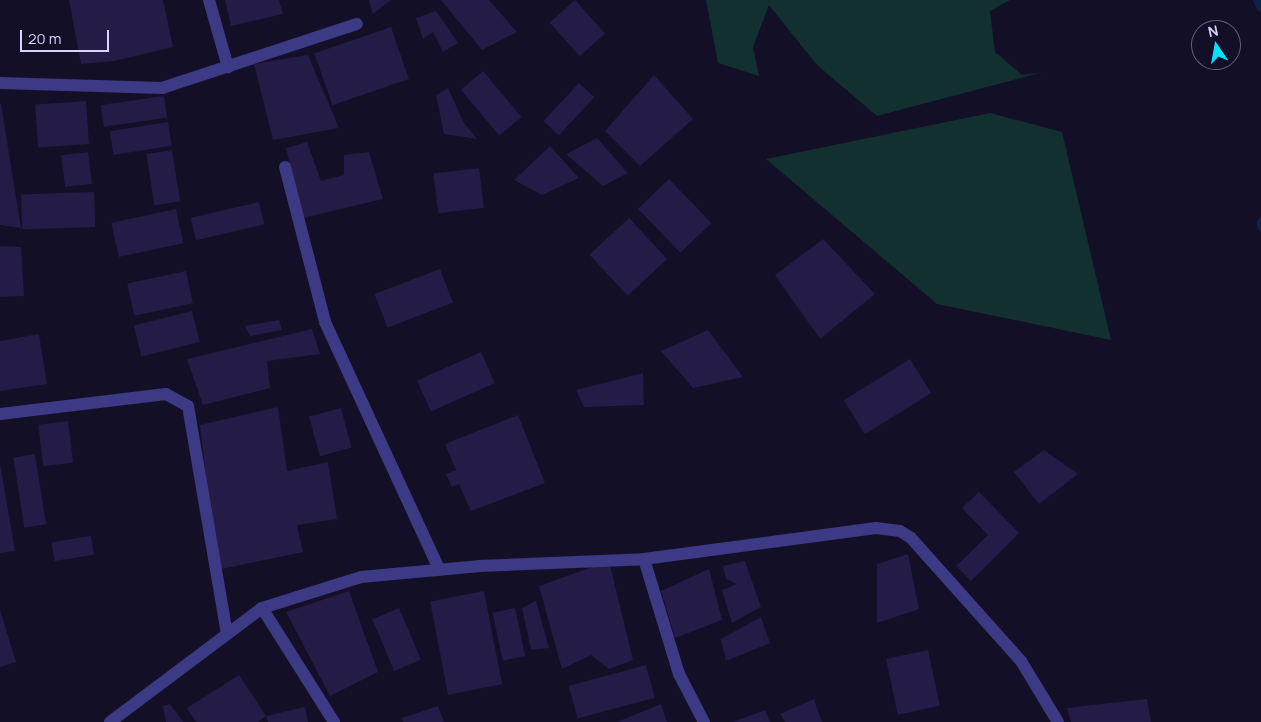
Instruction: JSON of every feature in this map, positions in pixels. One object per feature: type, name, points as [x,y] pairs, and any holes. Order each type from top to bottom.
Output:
[{"type":"street","points":[[209,0],[228,67]]},
{"type":"street","points":[[0,83],[144,90],[228,67],[357,24]]},
{"type":"street","points":[[284,167],[326,322],[439,569]]},
{"type":"street","points":[[0,414],[166,394],[188,406],[228,634]]},
{"type":"street","points":[[110,722],[262,608],[361,578],[439,569],[644,559],[876,528],[900,531],[1021,662],[1058,722]]},
{"type":"street","points":[[644,559],[680,674],[704,722]]},
{"type":"street","points":[[262,608],[334,722]]},
{"type":"green space","points":[[706,0],[1010,0],[990,11],[995,52],[1022,75],[1043,72],[877,116],[817,65],[769,5],[753,47],[759,76],[718,63]]},
{"type":"green space","points":[[990,113],[1062,132],[1111,340],[937,304],[766,159]]},
{"type":"building","points":[[69,0],[163,0],[173,47],[114,61],[81,64]]},
{"type":"building","points":[[225,0],[279,0],[283,14],[231,26]]},
{"type":"building","points":[[369,0],[391,0],[373,14]]},
{"type":"building","points":[[441,0],[489,0],[517,32],[482,50]]},
{"type":"building","points":[[575,0],[605,33],[580,56],[550,23]]},
{"type":"building","points":[[436,11],[458,43],[443,52],[433,32],[423,39],[416,18]]},
{"type":"building","points":[[391,27],[409,79],[332,105],[314,53]]},
{"type":"building","points":[[308,55],[339,128],[273,140],[254,64]]},
{"type":"building","points":[[483,71],[522,117],[499,136],[461,90]]},
{"type":"building","points":[[654,75],[693,119],[640,166],[605,131]]},
{"type":"building","points":[[579,83],[594,97],[559,135],[544,121]]},
{"type":"building","points":[[448,88],[464,123],[477,139],[444,134],[436,95]]},
{"type":"building","points":[[164,96],[167,118],[104,127],[101,105]]},
{"type":"building","points":[[86,101],[89,144],[38,147],[35,105]]},
{"type":"building","points":[[1,104],[21,228],[0,225]]},
{"type":"building","points":[[168,122],[172,146],[113,155],[110,131]]},
{"type":"building","points":[[597,138],[628,173],[603,186],[566,154]]},
{"type":"building","points":[[307,142],[321,181],[344,175],[344,155],[369,152],[383,199],[303,218],[286,148]]},
{"type":"building","points":[[550,146],[579,178],[542,195],[514,180]]},
{"type":"building","points":[[172,150],[180,201],[154,205],[146,154]]},
{"type":"building","points":[[88,152],[92,184],[65,187],[61,155]]},
{"type":"building","points":[[479,168],[484,208],[438,213],[433,174]]},
{"type":"building","points":[[669,179],[711,223],[680,253],[638,209]]},
{"type":"building","points":[[94,192],[95,227],[22,230],[21,195]]},
{"type":"building","points":[[259,202],[264,224],[196,240],[191,218]]},
{"type":"building","points":[[176,209],[183,243],[119,257],[111,223]]},
{"type":"building","points":[[629,218],[667,259],[628,296],[590,255]]},
{"type":"building","points":[[823,239],[875,294],[820,339],[775,275]]},
{"type":"building","points":[[0,246],[21,247],[24,296],[0,297]]},
{"type":"building","points":[[440,269],[453,303],[388,328],[375,294]]},
{"type":"building","points":[[186,271],[193,303],[134,316],[127,283]]},
{"type":"building","points":[[192,311],[200,342],[142,357],[134,326]]},
{"type":"building","points":[[279,320],[282,330],[250,336],[245,326]]},
{"type":"building","points":[[312,329],[320,354],[267,361],[270,388],[203,405],[187,359]]},
{"type":"building","points":[[708,330],[743,377],[693,388],[661,351]]},
{"type":"building","points":[[39,334],[47,384],[0,391],[0,341]]},
{"type":"building","points":[[481,352],[495,383],[431,412],[417,380]]},
{"type":"building","points":[[910,359],[931,393],[865,434],[844,400]]},
{"type":"building","points":[[643,373],[644,405],[584,407],[576,390]]},
{"type":"building","points":[[278,407],[287,471],[328,462],[337,519],[297,525],[303,552],[217,570],[200,425]]},
{"type":"building","points":[[341,408],[352,448],[320,456],[309,417]]},
{"type":"building","points":[[518,415],[545,483],[471,511],[459,484],[452,487],[446,474],[456,470],[445,444]]},
{"type":"building","points":[[68,421],[73,463],[43,466],[38,425]]},
{"type":"building","points":[[1044,450],[1078,474],[1039,504],[1014,472]]},
{"type":"building","points":[[35,454],[46,524],[24,528],[13,457]]},
{"type":"building","points":[[0,463],[15,551],[0,553]]},
{"type":"building","points":[[979,492],[1019,533],[971,581],[956,566],[988,535],[962,508]]},
{"type":"building","points":[[91,536],[94,555],[54,561],[51,542]]},
{"type":"building","points":[[908,554],[919,609],[877,623],[877,564]]},
{"type":"building","points":[[609,561],[633,660],[609,669],[591,655],[562,669],[539,586]]},
{"type":"building","points":[[745,561],[761,607],[732,623],[722,590],[737,584],[726,579],[723,566]]},
{"type":"building","points":[[709,569],[722,620],[675,638],[661,591]]},
{"type":"building","points":[[349,591],[378,672],[330,696],[286,612]]},
{"type":"building","points":[[484,591],[502,684],[448,695],[430,601]]},
{"type":"building","points":[[536,601],[549,648],[531,650],[522,608]]},
{"type":"building","points":[[399,608],[421,660],[394,671],[372,619]]},
{"type":"building","points":[[515,608],[525,656],[503,661],[493,613]]},
{"type":"building","points":[[0,610],[16,662],[0,667]]},
{"type":"building","points":[[761,617],[770,643],[726,661],[721,639]]},
{"type":"building","points":[[928,650],[940,706],[898,715],[886,659]]},
{"type":"building","points":[[646,665],[655,698],[578,719],[569,686]]},
{"type":"building","points":[[239,675],[266,716],[258,722],[196,722],[187,708]]},
{"type":"building","points":[[814,699],[822,722],[785,722],[780,714]]},
{"type":"building","points":[[1147,699],[1151,722],[1071,722],[1067,708]]},
{"type":"building","points":[[170,704],[183,722],[166,722],[163,706]]},
{"type":"building","points":[[661,704],[667,722],[617,722]]},
{"type":"building","points":[[438,706],[444,722],[403,722],[402,718]]},
{"type":"building","points":[[305,707],[308,722],[268,722],[266,716]]},
{"type":"building","points":[[765,710],[770,722],[733,722]]},
{"type":"waterway","points":[[1257,0],[1261,7]]}]
